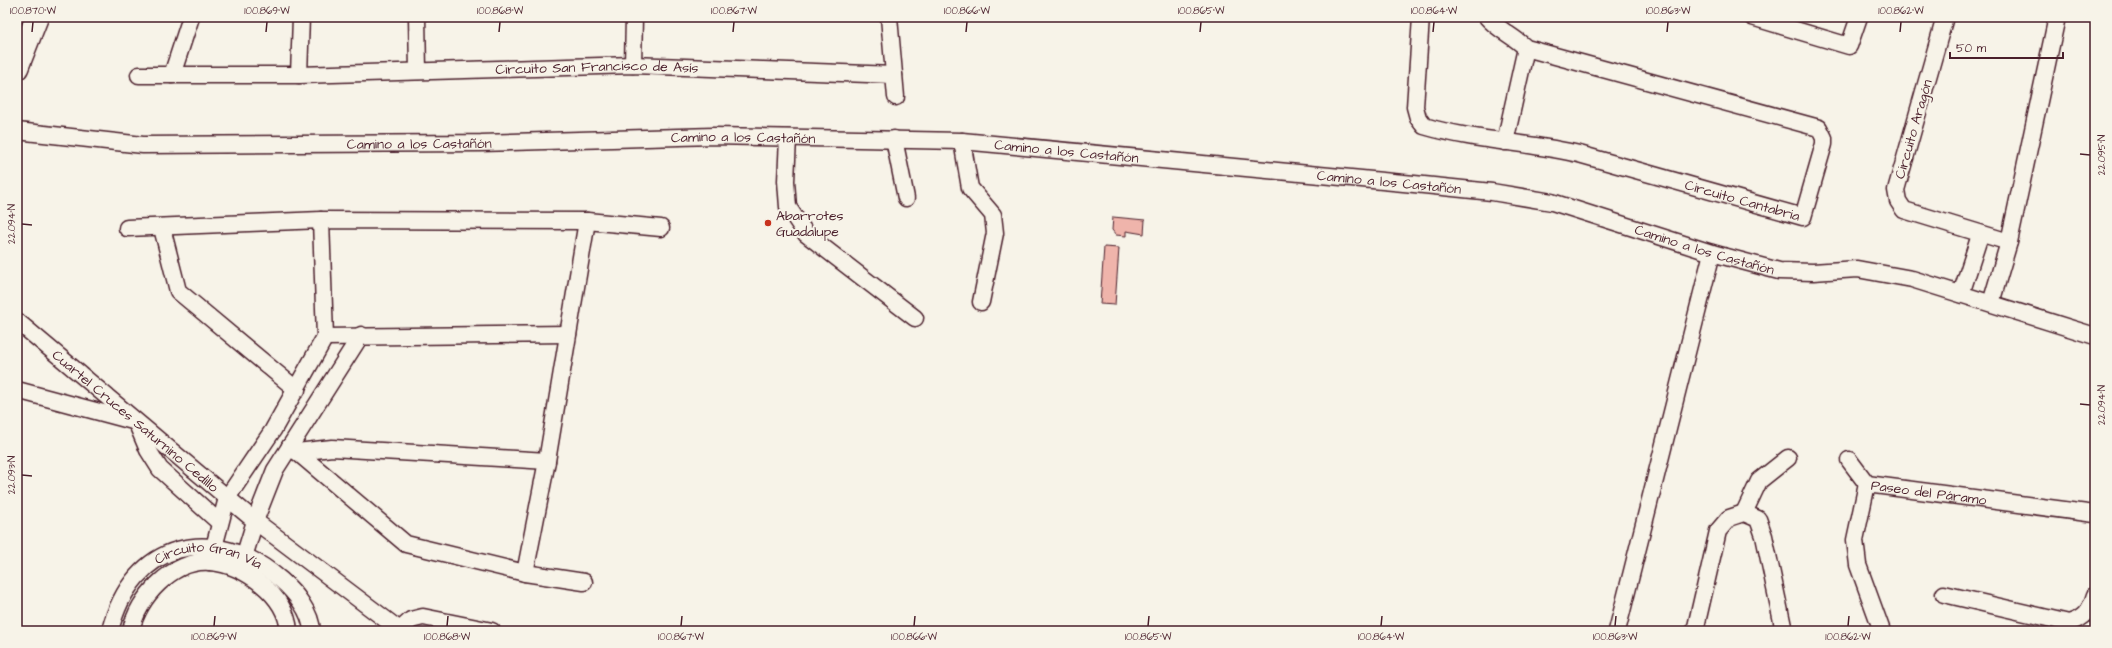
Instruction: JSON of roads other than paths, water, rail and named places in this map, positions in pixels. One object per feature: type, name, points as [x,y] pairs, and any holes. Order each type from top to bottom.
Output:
[{"type":"main road","points":[[17,68],[38,17]]},
{"type":"street","points":[[172,75],[191,17]]},
{"type":"street","points":[[299,75],[301,17]]},
{"type":"street","points":[[417,17],[418,71]]},
{"type":"street","points":[[633,65],[634,17]]},
{"type":"street","points":[[889,17],[896,97]]},
{"type":"street","name":"Circuito Cantabria","points":[[1421,17],[1415,107],[1418,118],[1424,126],[1437,130],[1506,142],[1551,147],[1803,217],[1824,144],[1822,133],[1813,125],[1526,48],[1519,41],[1494,25],[1487,17]]},
{"type":"street","points":[[1752,17],[1849,46],[1860,17]]},
{"type":"street","name":"Circuito Aragón","points":[[1945,17],[1896,190],[1898,201],[1904,210],[1980,235],[2009,242]]},
{"type":"street","points":[[1991,303],[2009,242],[2057,17]]},
{"type":"street","points":[[1506,142],[1526,48]]},
{"type":"street","name":"Circuito San Francisco de Asís","points":[[139,76],[299,75],[633,65],[894,75]]},
{"type":"street","name":"Camino a los Castañón","points":[[17,131],[143,145],[481,144],[713,136],[962,141],[1492,192],[1552,202],[1712,253],[1779,271],[1813,272],[1857,269],[1912,279],[2095,336]]},
{"type":"street","points":[[788,138],[786,182],[788,207],[806,234],[915,318]]},
{"type":"street","points":[[894,140],[906,198]]},
{"type":"street","points":[[962,141],[970,188],[993,215],[995,233],[980,302]]},
{"type":"street","points":[[210,562],[227,498],[273,430],[326,337],[322,220]]},
{"type":"street","points":[[127,228],[162,228],[322,220],[587,221],[661,228]]},
{"type":"street","points":[[525,572],[546,461],[587,221]]},
{"type":"street","points":[[162,228],[178,291],[297,390]]},
{"type":"street","points":[[1961,294],[1980,235]]},
{"type":"street","points":[[1618,631],[1712,253]]},
{"type":"street","name":"Cuartel Cruces Saturnino Cedillo","points":[[17,321],[254,521],[401,630]]},
{"type":"street","points":[[326,337],[361,335],[568,334]]},
{"type":"street","points":[[240,570],[254,521],[275,470],[294,449],[361,335]]},
{"type":"street","points":[[17,390],[137,422],[148,450],[160,469],[220,523]]},
{"type":"street","points":[[294,449],[332,448],[546,461]]},
{"type":"street","points":[[294,449],[406,544],[525,572],[584,582]]},
{"type":"street","points":[[1744,513],[1759,481],[1788,458]]},
{"type":"street","points":[[1849,460],[1867,484]]},
{"type":"street","name":"Paseo del Páramo","points":[[1882,631],[1857,559],[1855,540],[1867,484],[2095,514]]},
{"type":"street","points":[[1695,631],[1718,531],[1729,518],[1744,513],[1758,519],[1760,524],[1784,631]]},
{"type":"street","name":"Circuito Gran Vía","points":[[110,631],[114,617],[126,591],[140,573],[153,562],[170,552],[190,546],[214,546],[245,555],[261,563],[293,590],[312,626],[312,631]]},
{"type":"street","name":"Circuito Gran Vía","points":[[131,631],[139,609],[149,593],[169,574],[188,566],[210,562],[240,570],[264,586],[280,604],[289,631]]},
{"type":"street","points":[[1944,594],[2069,623],[2082,619],[2090,611],[2095,595]]},
{"type":"street","points":[[401,630],[411,620],[423,617],[492,631]]},
{"type":"place","name":"Abarrotes Guadalupe","points":[[768,223]]}]
